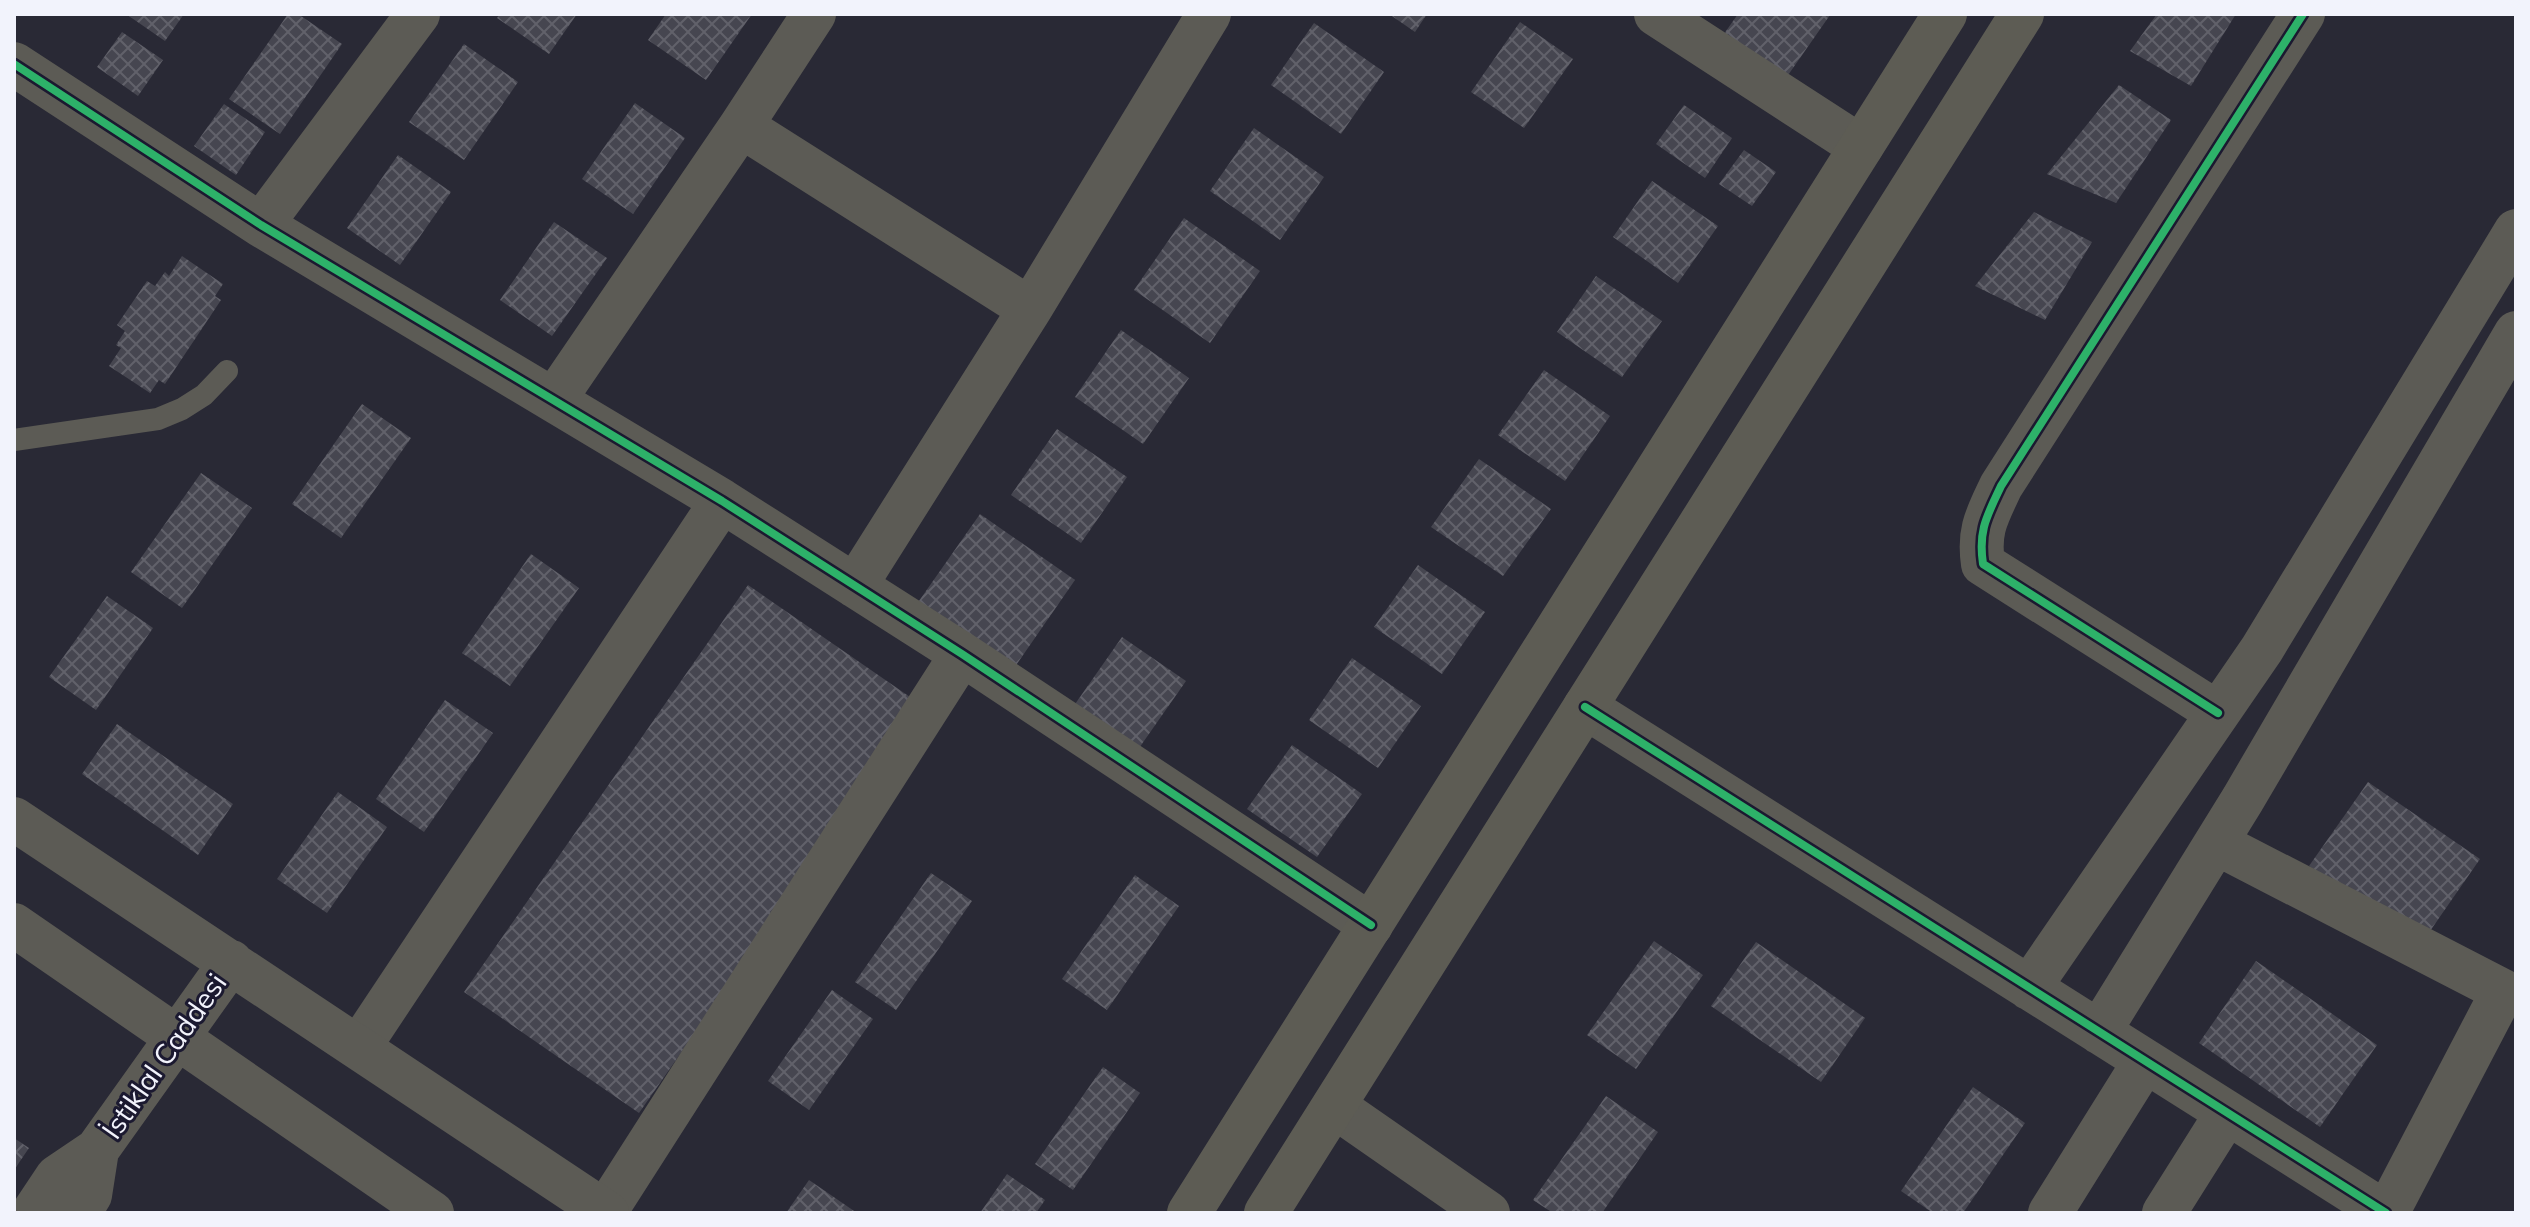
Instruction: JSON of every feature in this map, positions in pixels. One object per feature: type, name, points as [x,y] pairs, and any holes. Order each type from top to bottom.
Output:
[{"type":"main road","points":[[1189,1213],[1945,14]]},
{"type":"main road","points":[[1266,1213],[2022,14]]},
{"type":"street","points":[[261,225],[418,14]]},
{"type":"street","points":[[554,400],[814,14]]},
{"type":"street","points":[[855,586],[1030,309],[1209,14]]},
{"type":"street","points":[[1656,14],[1861,147]]},
{"type":"street","points":[[2218,713],[1983,564],[1980,544],[1986,519],[2001,486],[2303,14]]},
{"type":"street","points":[[14,64],[261,225],[722,501],[962,654],[1371,925]]},
{"type":"street","points":[[741,126],[1030,309]]},
{"type":"street","points":[[2029,988],[2262,649],[2516,231]]},
{"type":"street","points":[[2099,1032],[2216,843],[2516,333]]},
{"type":"street","points":[[359,1047],[722,501]]},
{"type":"street","points":[[14,819],[606,1212],[962,654]]},
{"type":"street","points":[[1585,707],[2386,1213],[2503,991],[2216,843]]},
{"type":"street","points":[[14,925],[432,1213]]},
{"type":"street","name":"İstiklal Caddesi","points":[[33,1213],[57,1177],[97,1150],[231,962]]},
{"type":"street","points":[[2050,1213],[2145,1061]]},
{"type":"street","points":[[1334,1106],[1488,1213]]},
{"type":"street","points":[[2164,1213],[2227,1113]]},
{"type":"street","name":"İstiklal Caddesi","points":[[79,1213],[90,1195],[97,1150]]},
{"type":"lane","points":[[14,440],[158,419],[204,395],[227,371]]},
{"type":"building","points":[[126,14],[184,14],[165,41]]},
{"type":"building","points":[[288,14],[298,14],[342,44],[280,134],[229,99]]},
{"type":"building","points":[[500,14],[577,14],[549,54],[497,18]]},
{"type":"building","points":[[666,14],[752,14],[706,80],[648,40]]},
{"type":"building","points":[[1389,14],[1427,14],[1415,32]]},
{"type":"building","points":[[1738,14],[1830,15],[1777,91],[1714,48]]},
{"type":"building","points":[[2157,14],[2236,14],[2191,86],[2130,51]]},
{"type":"building","points":[[1520,22],[1573,59],[1524,128],[1471,92]]},
{"type":"building","points":[[1314,23],[1384,72],[1341,134],[1271,85]]},
{"type":"building","points":[[122,32],[163,60],[138,96],[97,67]]},
{"type":"building","points":[[464,44],[518,82],[464,160],[409,122]]},
{"type":"building","points":[[2119,85],[2171,120],[2116,203],[2047,174]]},
{"type":"building","points":[[635,103],[685,138],[633,214],[582,179]]},
{"type":"building","points":[[224,104],[265,132],[236,175],[194,146]]},
{"type":"building","points":[[1684,105],[1732,138],[1705,178],[1656,144]]},
{"type":"building","points":[[1254,128],[1324,177],[1280,240],[1210,191]]},
{"type":"building","points":[[1744,150],[1776,172],[1752,206],[1719,184]]},
{"type":"building","points":[[398,155],[451,192],[400,265],[347,228]]},
{"type":"building","points":[[1652,181],[1718,226],[1678,283],[1613,237]]},
{"type":"building","points":[[2034,212],[2092,242],[2045,320],[1975,286]]},
{"type":"building","points":[[1184,218],[1260,271],[1210,343],[1134,290]]},
{"type":"building","points":[[554,222],[607,258],[552,336],[500,300]]},
{"type":"building","points":[[182,256],[223,284],[215,296],[221,300],[165,384],[159,380],[150,393],[109,366],[121,348],[116,345],[125,331],[117,325],[147,281],[155,286],[165,272],[169,276]]},
{"type":"building","points":[[1596,276],[1662,321],[1622,377],[1557,332]]},
{"type":"building","points":[[1121,330],[1189,378],[1143,444],[1075,397]]},
{"type":"building","points":[[1544,370],[1610,416],[1565,481],[1498,435]]},
{"type":"building","points":[[362,404],[411,438],[341,538],[292,504]]},
{"type":"building","points":[[1057,429],[1127,477],[1081,543],[1011,495]]},
{"type":"building","points":[[1479,459],[1551,509],[1503,576],[1431,527]]},
{"type":"building","points":[[201,473],[252,508],[182,608],[131,572]]},
{"type":"building","points":[[980,514],[1075,580],[1010,674],[914,608]]},
{"type":"building","points":[[531,554],[579,588],[510,686],[462,653]]},
{"type":"building","points":[[1418,565],[1485,612],[1442,674],[1374,627]]},
{"type":"building","points":[[748,585],[923,706],[639,1113],[464,992]]},
{"type":"building","points":[[107,596],[153,628],[96,710],[49,677]]},
{"type":"building","points":[[1122,637],[1186,681],[1137,751],[1073,707]]},
{"type":"building","points":[[1352,658],[1421,706],[1378,768],[1309,720]]},
{"type":"building","points":[[445,700],[493,733],[424,832],[376,799]]},
{"type":"building","points":[[117,724],[233,804],[198,855],[82,774]]},
{"type":"building","points":[[1292,745],[1362,794],[1317,857],[1247,809]]},
{"type":"building","points":[[2368,782],[2480,859],[2421,944],[2309,866]]},
{"type":"building","points":[[338,792],[387,827],[327,913],[277,879]]},
{"type":"building","points":[[931,873],[972,901],[896,1010],[855,982]]},
{"type":"building","points":[[1135,875],[1179,906],[1107,1010],[1062,979]]},
{"type":"building","points":[[1654,941],[1703,975],[1636,1069],[1587,1035]]},
{"type":"building","points":[[1756,942],[1865,1018],[1821,1082],[1711,1006]]},
{"type":"building","points":[[2256,961],[2377,1045],[2320,1127],[2199,1043]]},
{"type":"building","points":[[832,990],[873,1019],[809,1110],[768,1081]]},
{"type":"building","points":[[1103,1067],[1140,1093],[1073,1190],[1035,1164]]},
{"type":"building","points":[[1973,1087],[2025,1123],[1963,1213],[1933,1213],[1901,1191]]},
{"type":"building","points":[[1606,1096],[1658,1132],[1602,1213],[1553,1213],[1533,1200]]},
{"type":"building","points":[[14,1138],[29,1148],[14,1170]]},
{"type":"building","points":[[1007,1174],[1045,1200],[1036,1213],[980,1213]]},
{"type":"building","points":[[809,1180],[857,1213],[786,1213]]},
{"type":"cycle path","points":[[2218,713],[1983,564],[1983,532],[2001,486],[2303,14]]},
{"type":"cycle path","points":[[14,64],[261,225],[722,501],[962,654],[1371,925]]},
{"type":"cycle path","points":[[1585,707],[2386,1213]]}]
